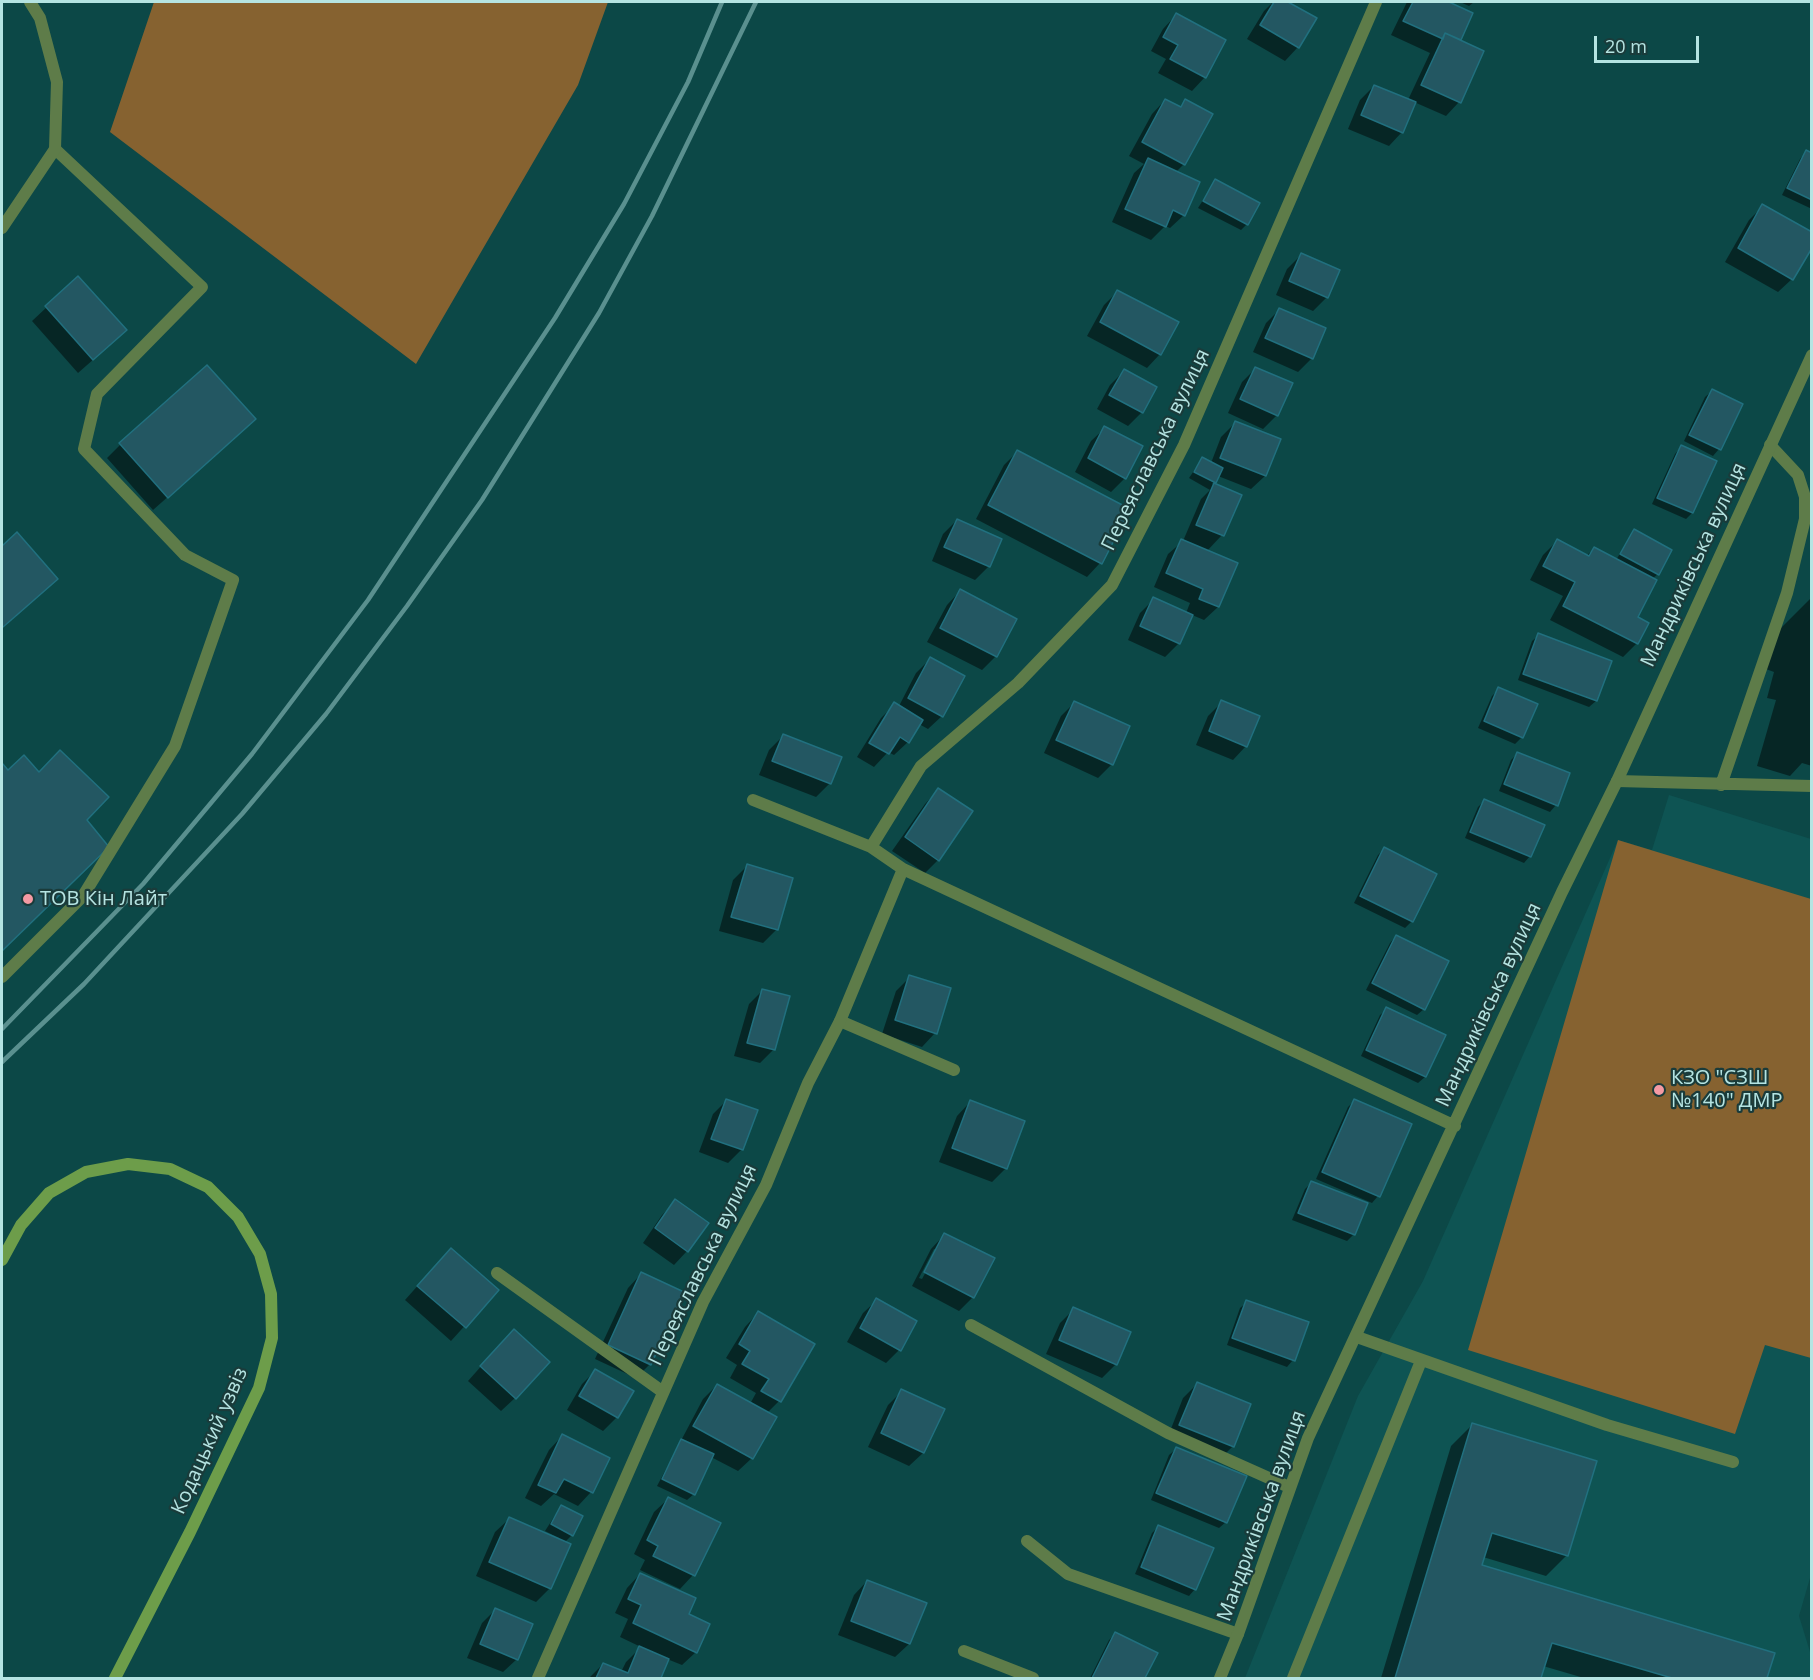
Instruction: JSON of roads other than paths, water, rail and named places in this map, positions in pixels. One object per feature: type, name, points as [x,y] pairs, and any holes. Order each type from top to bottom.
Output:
[{"type":"street","points":[[2,228],[55,149],[57,82],[40,18],[30,2]]},
{"type":"street","name":"Переяславська вулиця","points":[[871,847],[921,766],[1018,683],[1112,585],[1184,445],[1376,2]]},
{"type":"street","points":[[2,977],[83,897],[175,746],[233,580],[185,555],[84,449],[97,394],[202,287],[55,149]]},
{"type":"street","name":"Мандриківська вулиця","points":[[1220,1678],[1239,1634],[1308,1438],[1357,1337],[1562,892],[1617,781],[1812,355]]},
{"type":"street","points":[[1720,785],[1787,593],[1805,519],[1805,497],[1798,475],[1770,445]]},
{"type":"street","points":[[1617,781],[1812,786]]},
{"type":"street","points":[[753,800],[871,847],[903,869],[1455,1126]]},
{"type":"street","name":"Переяславська вулиця","points":[[538,1678],[703,1302],[766,1185],[808,1083],[840,1021],[903,869]]},
{"type":"street","points":[[840,1021],[954,1070]]},
{"type":"street","name":"Кодацький узвіз","points":[[2,1260],[21,1226],[49,1193],[86,1172],[128,1164],[170,1169],[208,1187],[238,1217],[260,1254],[271,1294],[272,1338],[259,1388],[190,1532],[115,1678]]},
{"type":"street","points":[[497,1273],[663,1392]]},
{"type":"street","points":[[971,1325],[1168,1433],[1289,1487]]},
{"type":"street","points":[[1357,1337],[1607,1425],[1733,1462]]},
{"type":"street","points":[[1293,1678],[1421,1361]]},
{"type":"street","points":[[1027,1541],[1068,1574],[1239,1634]]},
{"type":"street","points":[[964,1651],[1033,1678]]},
{"type":"railway","points":[[2,1029],[143,884],[252,754],[368,600],[555,318],[624,204],[688,82],[722,2]]},
{"type":"railway","points":[[2,1062],[84,984],[242,814],[326,714],[407,606],[482,500],[599,313],[652,216],[756,2]]},
{"type":"place","name":"ТОВ Кін Лайт","points":[[28,899]]},
{"type":"place","name":"КЗО \"СЗШ №140\" ДМР","points":[[1659,1090]]}]
